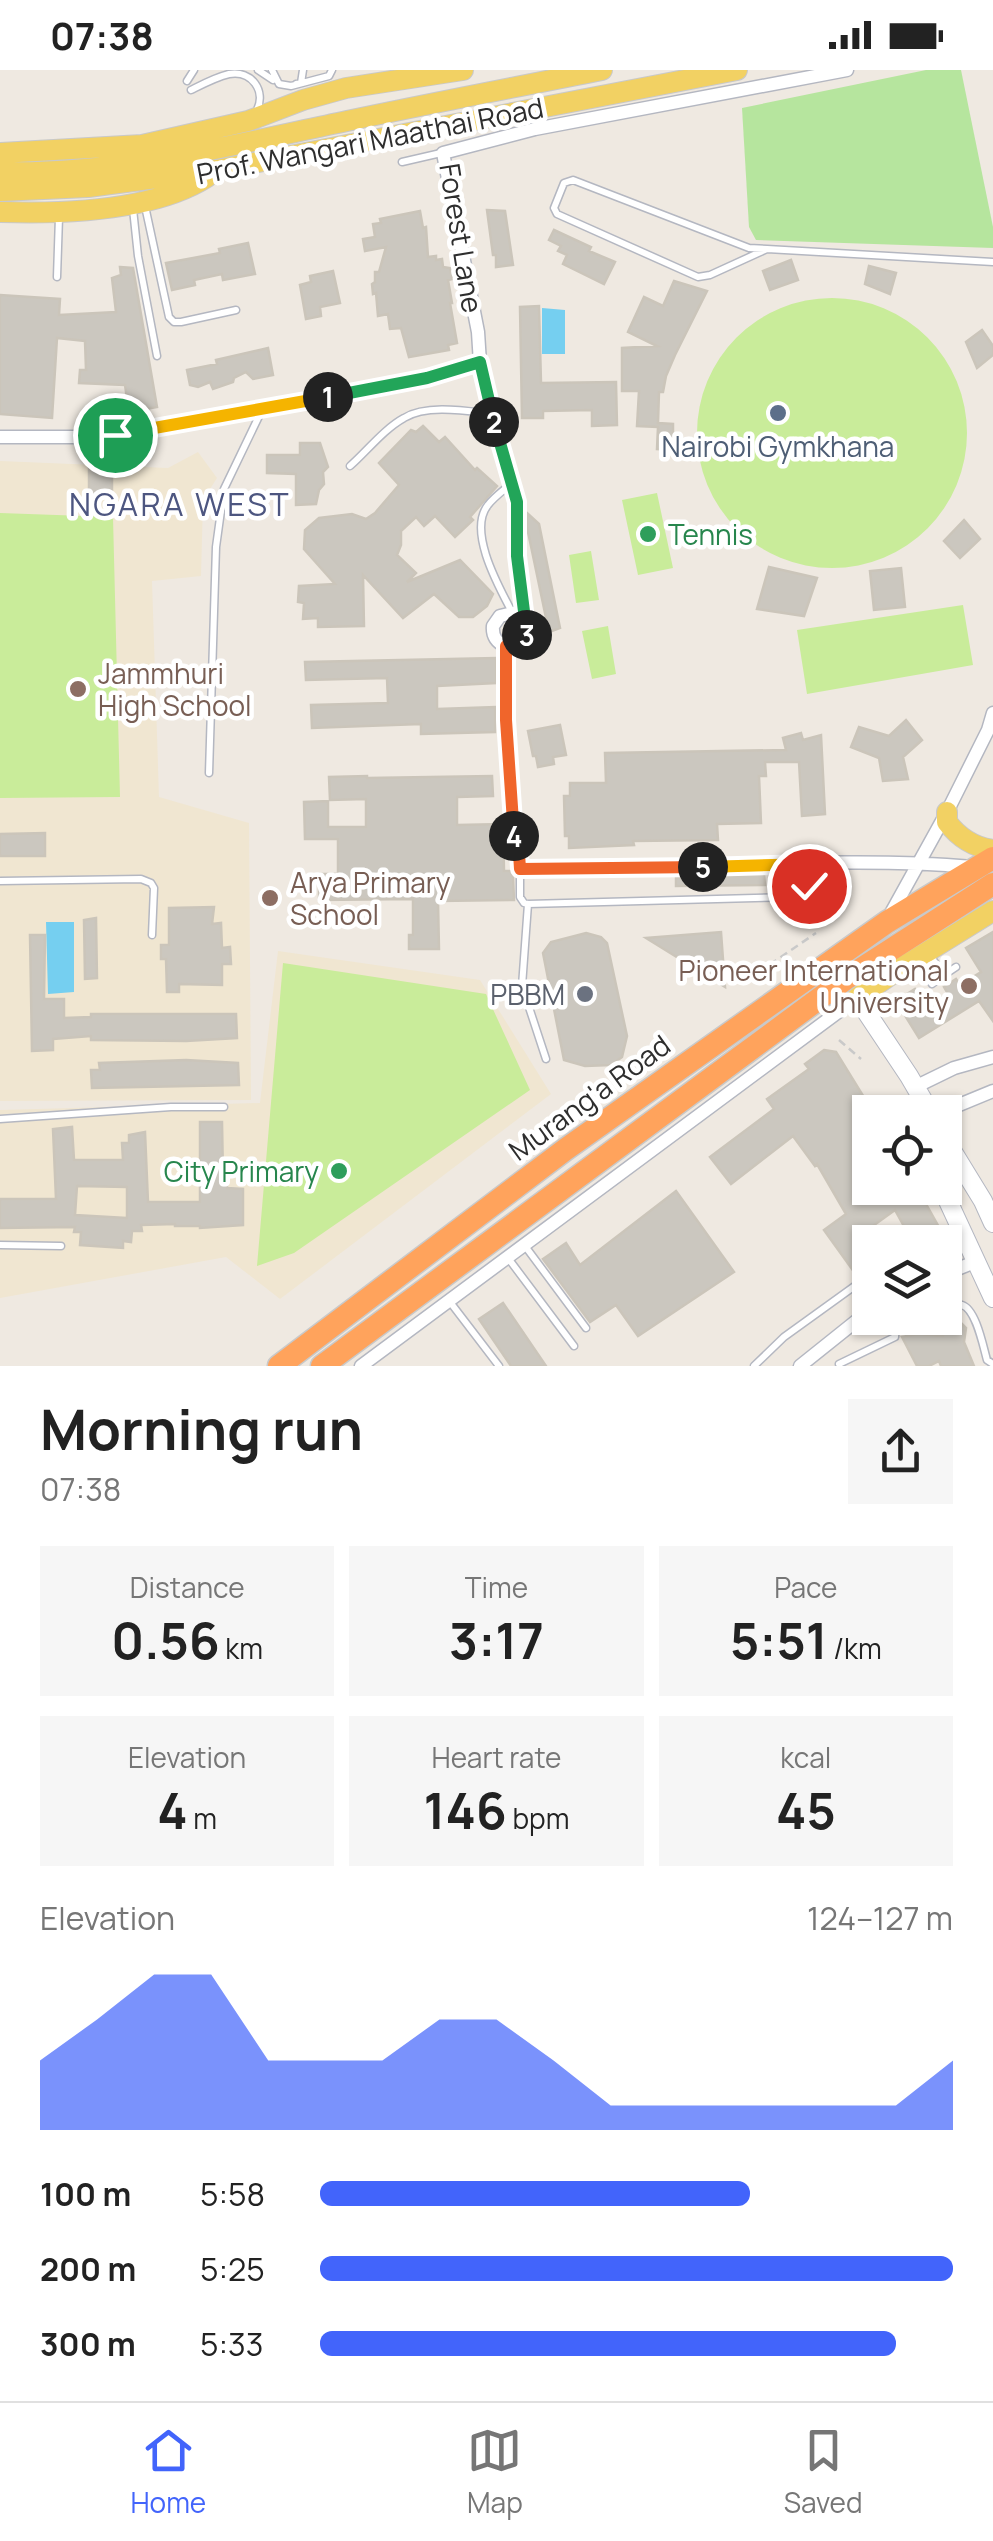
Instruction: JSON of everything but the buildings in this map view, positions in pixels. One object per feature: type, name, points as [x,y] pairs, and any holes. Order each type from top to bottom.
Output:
[{"type":"highway","name":"Murang'a Road","points":[[279,1366],[566,1149],[886,922],[989,865]]},
{"type":"highway","name":"Murang'a Road","points":[[322,1366],[847,978],[989,865]]},
{"type":"main road","points":[[0,153],[142,144],[251,127],[303,100],[346,88],[463,70]]},
{"type":"main road","name":"Prof. Wangari Maathai Road","points":[[0,172],[89,178],[192,154],[251,127],[602,70]]},
{"type":"main road","name":"Prof. Wangari Maathai Road","points":[[0,191],[89,178],[217,170],[737,70]]},
{"type":"main road","points":[[0,212],[59,211],[138,201],[190,188],[217,170]]},
{"type":"main road","points":[[947,812],[947,822],[962,838],[979,847],[989,865]]},
{"type":"main road","points":[[919,1095],[857,998],[993,911]]},
{"type":"main road","points":[[962,1167],[993,1223]]},
{"type":"main road","points":[[950,1205],[993,1298]]},
{"type":"street","name":"Forest Lane","points":[[518,616],[517,502],[480,362],[478,332],[443,153],[535,129],[847,70]]},
{"type":"street","points":[[0,437],[92,438],[427,378],[480,362]]},
{"type":"street","points":[[500,616],[518,616],[527,630],[524,641],[513,647],[494,639],[492,626],[500,616]]},
{"type":"street","points":[[506,646],[506,720],[520,869],[849,861],[989,865]]},
{"type":"street","points":[[886,922],[947,812],[993,713]]},
{"type":"street","points":[[369,1364],[857,998]]},
{"type":"street","points":[[914,1087],[954,1068],[993,1057]]},
{"type":"street","points":[[962,1104],[993,1091]]},
{"type":"street","points":[[962,1267],[977,1261]]},
{"type":"street","points":[[805,1365],[852,1325]]},
{"type":"lane","points":[[186,81],[194,70]]},
{"type":"lane","points":[[258,70],[279,84],[290,86],[330,76],[332,70]]},
{"type":"lane","points":[[272,70],[279,84]]},
{"type":"lane","points":[[290,86],[301,83],[303,70]]},
{"type":"lane","points":[[191,90],[230,74],[242,74],[261,92],[251,127]]},
{"type":"lane","points":[[402,162],[443,153]]},
{"type":"lane","points":[[767,249],[698,277],[557,214],[554,208],[564,184],[573,180],[742,246],[993,262]]},
{"type":"lane","points":[[138,201],[169,317],[182,322],[236,310]]},
{"type":"lane","points":[[138,201],[138,256],[157,356]]},
{"type":"lane","points":[[58,277],[59,211]]},
{"type":"lane","points":[[210,773],[216,547],[224,489],[263,409]]},
{"type":"lane","points":[[350,466],[405,417],[438,411],[492,414]]},
{"type":"lane","points":[[512,483],[483,514],[484,552],[496,582],[518,616]]},
{"type":"lane","points":[[520,869],[520,897],[528,904],[794,897],[809,886],[811,864]]},
{"type":"lane","points":[[0,881],[141,879],[154,888],[152,935]]},
{"type":"lane","points":[[528,904],[522,986],[546,1059]]},
{"type":"lane","points":[[927,952],[944,975]]},
{"type":"lane","points":[[932,984],[956,967]]},
{"type":"lane","points":[[0,1119],[171,1106],[224,1107]]},
{"type":"lane","points":[[0,1245],[61,1246]]},
{"type":"lane","points":[[525,1246],[586,1328]]},
{"type":"lane","points":[[508,1258],[574,1346]]},
{"type":"lane","points":[[754,1366],[784,1338],[852,1288]]},
{"type":"lane","points":[[450,1302],[499,1366]]},
{"type":"lane","points":[[962,1305],[972,1312],[987,1360],[993,1364]]},
{"type":"lane","points":[[839,1364],[895,1335]]},
{"type":"path","points":[[759,972],[816,933]]},
{"type":"path","points":[[839,1040],[862,1059]]},
{"type":"shaded area","name":"Jammhuri High School","points":[[198,452],[217,478],[203,500],[201,576],[152,581],[159,797],[249,823],[251,1100],[0,1101],[0,461],[168,468]]},
{"type":"shaded area","points":[[278,951],[480,980],[551,1094],[280,1299],[226,1257],[0,1298],[0,1110],[260,1103]]},
{"type":"green space","points":[[926,70],[961,70],[993,227],[993,248],[756,240],[749,227],[742,108]]},
{"type":"green space","points":[[832,298],[884,308],[928,337],[957,381],[967,433],[957,485],[928,529],[884,558],[832,568],[780,558],[736,529],[707,485],[697,433],[707,381],[736,337],[780,308]]},
{"type":"green space","name":"Tennis","points":[[657,493],[673,568],[638,575],[622,500]]},
{"type":"green space","points":[[0,513],[113,517],[120,797],[0,798]]},
{"type":"green space","points":[[591,551],[599,600],[576,603],[569,555]]},
{"type":"green space","points":[[963,605],[973,665],[807,694],[797,630]]},
{"type":"green space","points":[[608,626],[616,674],[592,679],[582,631]]},
{"type":"green space","name":"City Primary","points":[[283,963],[486,994],[530,1090],[294,1253],[257,1266]]},
{"type":"water","points":[[542,308],[565,310],[565,354],[542,354]]},
{"type":"water","points":[[46,922],[74,922],[74,992],[48,994]]},
{"type":"place","name":"Nairobi Gymkhana","points":[[778,413]]},
{"type":"place","name":"Tennis","points":[[648,534]]},
{"type":"place","name":"Jammhuri High School","points":[[78,689]]},
{"type":"place","name":"Arya Primary School","points":[[270,898]]},
{"type":"place","name":"Pioneer International University","points":[[969,986]]},
{"type":"place","name":"PBBM","points":[[585,994]]},
{"type":"place","name":"City Primary","points":[[339,1171]]},
{"type":"district","name":"NGARA WEST","points":[[180,504]]},
{"type":"route","points":[[115,435],[427,378],[480,362],[517,502],[517,556],[526,636],[520,645],[506,646],[506,720],[520,869],[811,864],[809,886]]}]
